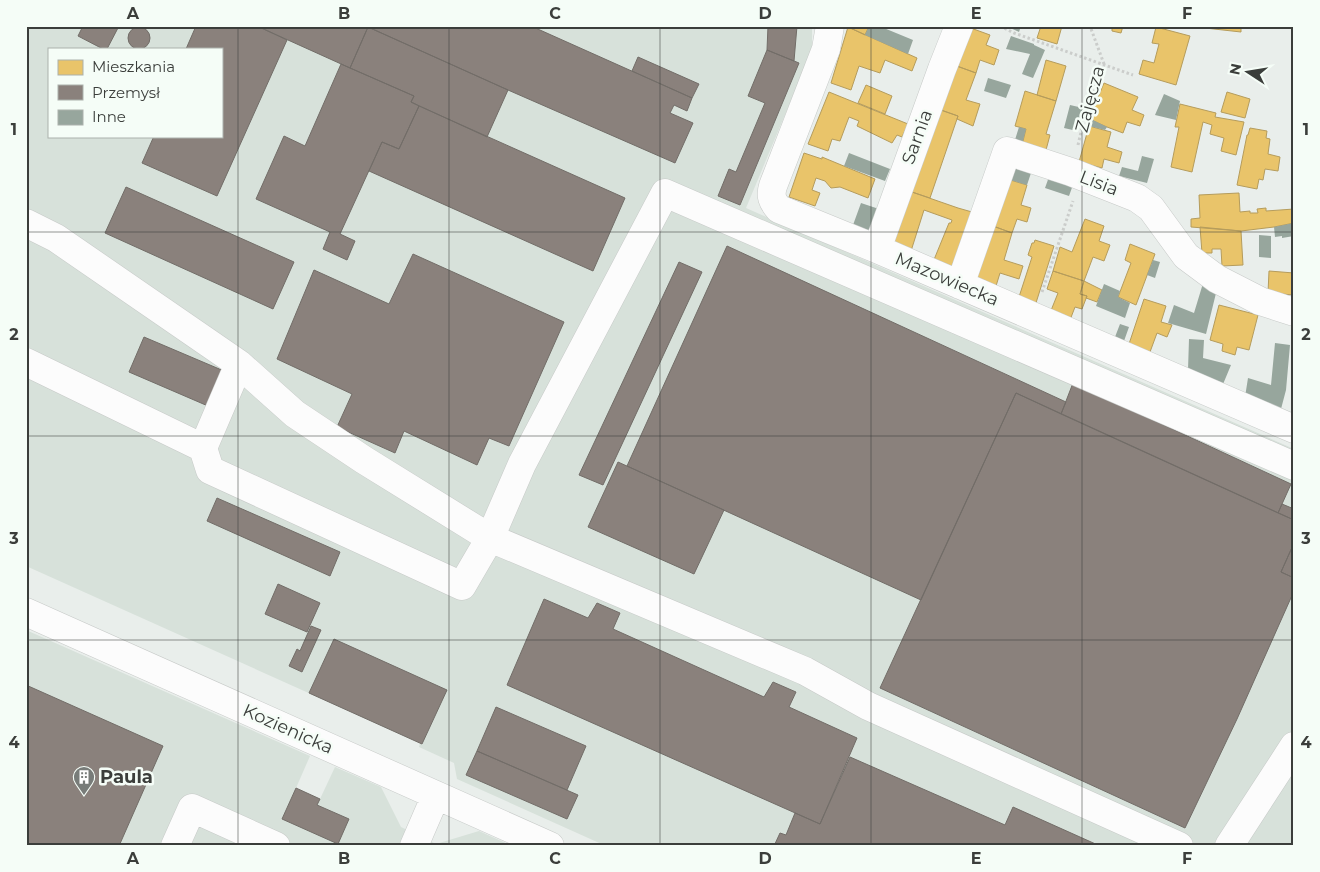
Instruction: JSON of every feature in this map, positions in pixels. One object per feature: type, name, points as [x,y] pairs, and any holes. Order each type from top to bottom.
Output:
[{"type":"street","name":"Mazowiecka","points":[[830,26],[826,50],[771,195],[773,202],[779,209],[877,249],[1294,429]]},
{"type":"street","name":"Sarnia","points":[[877,249],[959,26]]},
{"type":"street","name":"Lisia","points":[[960,285],[1007,151],[1137,198],[1151,208],[1186,256],[1218,279],[1260,300],[1294,312]]},
{"type":"street","points":[[239,364],[203,448],[210,470],[462,586],[490,538],[522,464],[665,193],[1294,466]]},
{"type":"street","points":[[26,223],[56,238],[239,364],[295,414],[364,460],[490,538],[804,671],[868,706],[1179,846]]},
{"type":"street","points":[[26,362],[203,448]]},
{"type":"street","name":"Kozienicka","points":[[26,612],[550,846]]},
{"type":"street","points":[[1229,846],[1294,746]]},
{"type":"street","points":[[414,846],[436,795]]},
{"type":"street","points":[[175,846],[192,808],[276,846]]},
{"type":"path","points":[[1000,26],[1014,33],[1133,75]]},
{"type":"path","name":"Zajęcza","points":[[1034,317],[1077,175],[1084,115],[1104,64],[1090,26]]},
{"type":"shaded area","points":[[26,26],[812,26],[812,50],[746,208],[1294,449],[1294,846],[606,846],[457,779],[454,763],[419,747],[420,743],[26,566]]},
{"type":"shaded area","points":[[26,630],[310,756],[296,788],[320,799],[335,767],[381,787],[401,827],[436,844],[479,831],[512,846],[26,846]]},
{"type":"building: Mieszkania","points":[[846,26],[869,26],[865,35]]},
{"type":"building: Mieszkania","points":[[1041,26],[1062,26],[1057,44],[1037,38]]},
{"type":"building: Mieszkania","points":[[1101,26],[1123,26],[1121,33],[1112,31],[1112,28]]},
{"type":"building: Mieszkania","points":[[1205,26],[1241,26],[1241,32],[1205,28]]},
{"type":"building: Mieszkania","points":[[848,27],[917,58],[912,71],[885,60],[880,73],[859,66],[851,90],[831,83]]},
{"type":"building: Mieszkania","points":[[968,27],[990,35],[986,45],[999,50],[994,65],[980,60],[976,73],[954,65]]},
{"type":"building: Mieszkania","points":[[1156,27],[1190,36],[1176,85],[1139,74],[1143,60],[1154,63],[1159,44],[1152,43]]},
{"type":"building: Mieszkania","points":[[1046,60],[1066,66],[1056,101],[1037,95]]},
{"type":"building: Mieszkania","points":[[954,65],[976,73],[966,100],[980,104],[973,126],[957,119],[958,116],[938,109]]},
{"type":"building: Mieszkania","points":[[1104,83],[1138,97],[1132,110],[1144,115],[1140,126],[1127,122],[1123,133],[1089,119]]},
{"type":"building: Mieszkania","points":[[866,85],[892,96],[885,114],[858,103]]},
{"type":"building: Mieszkania","points":[[1025,91],[1056,101],[1046,134],[1050,135],[1046,150],[1022,145],[1026,129],[1015,126]]},
{"type":"building: Mieszkania","points":[[829,92],[908,124],[902,137],[897,135],[892,143],[857,126],[859,121],[849,117],[840,141],[832,139],[828,151],[808,144]]},
{"type":"building: Mieszkania","points":[[1227,92],[1250,99],[1245,118],[1221,112]]},
{"type":"building: Mieszkania","points":[[1180,104],[1216,113],[1215,117],[1244,122],[1236,155],[1221,151],[1224,138],[1210,134],[1212,125],[1203,122],[1192,172],[1171,167],[1179,127],[1175,127]]},
{"type":"building: Mieszkania","points":[[938,109],[958,116],[930,198],[909,191]]},
{"type":"building: Mieszkania","points":[[1089,126],[1111,132],[1107,147],[1122,152],[1119,163],[1104,159],[1102,168],[1079,162]]},
{"type":"building: Mieszkania","points":[[1250,128],[1267,131],[1266,138],[1270,139],[1268,154],[1280,157],[1278,171],[1265,169],[1263,180],[1259,179],[1257,189],[1237,185]]},
{"type":"building: Mieszkania","points":[[804,153],[822,159],[822,157],[875,179],[868,198],[840,187],[831,188],[825,181],[816,178],[812,190],[820,193],[815,206],[789,197]]},
{"type":"building: Mieszkania","points":[[1007,179],[1027,185],[1021,205],[1031,208],[1027,222],[1017,219],[1012,233],[993,226]]},
{"type":"building: Mieszkania","points":[[909,191],[979,214],[956,275],[931,267],[949,223],[952,220],[924,210],[911,251],[890,244]]},
{"type":"building: Mieszkania","points":[[1239,193],[1240,212],[1250,211],[1250,213],[1258,213],[1257,209],[1266,208],[1266,211],[1294,209],[1294,223],[1241,231],[1191,227],[1191,219],[1200,218],[1199,195]]},
{"type":"building: Mieszkania","points":[[1085,219],[1104,226],[1099,241],[1110,245],[1104,261],[1093,257],[1084,281],[1053,271],[1060,247],[1072,252]]},
{"type":"building: Mieszkania","points":[[993,226],[1012,233],[1004,260],[1023,266],[1019,279],[1000,273],[996,286],[976,279]]},
{"type":"building: Mieszkania","points":[[1200,227],[1241,231],[1243,265],[1222,266],[1221,249],[1212,249],[1212,253],[1202,253]]},
{"type":"building: Mieszkania","points":[[1035,240],[1054,246],[1035,306],[1018,300],[1032,257],[1028,255]]},
{"type":"building: Mieszkania","points":[[1130,244],[1155,254],[1136,305],[1118,297],[1131,263],[1125,260]]},
{"type":"building: Mieszkania","points":[[1053,271],[1084,281],[1080,294],[1087,296],[1082,309],[1075,307],[1070,320],[1050,313],[1058,293],[1047,289]]},
{"type":"building: Mieszkania","points":[[1269,271],[1294,273],[1294,295],[1268,293]]},
{"type":"building: Mieszkania","points":[[1084,281],[1102,290],[1097,302],[1080,294]]},
{"type":"building: Mieszkania","points":[[1144,299],[1166,306],[1161,322],[1172,325],[1167,337],[1157,333],[1150,352],[1129,344]]},
{"type":"building: Mieszkania","points":[[1219,305],[1258,315],[1249,350],[1237,347],[1235,355],[1222,351],[1223,344],[1210,340]]},
{"type":"building: Przemysł","points":[[83,26],[119,26],[108,48],[101,48],[78,36]]},
{"type":"building: Przemysł","points":[[196,26],[257,26],[287,40],[217,196],[142,163],[153,138],[222,138],[222,48],[186,48]]},
{"type":"building: Przemysł","points":[[257,26],[531,26],[692,98],[687,111],[674,105],[670,113],[693,123],[675,163],[368,27],[350,68]]},
{"type":"building: Przemysł","points":[[768,26],[797,26],[794,61],[767,50]]},
{"type":"building: Przemysł","points":[[139,27],[147,30],[150,38],[147,46],[135,48],[131,46],[128,38],[131,30]]},
{"type":"building: Przemysł","points":[[368,27],[508,90],[487,137],[411,102],[414,96],[350,68]]},
{"type":"building: Przemysł","points":[[767,50],[799,63],[740,205],[718,196],[729,169],[736,172],[765,103],[748,96]]},
{"type":"building: Przemysł","points":[[638,57],[699,84],[692,98],[632,71]]},
{"type":"building: Przemysł","points":[[341,64],[414,96],[411,102],[419,106],[399,149],[382,142],[340,234],[355,241],[347,260],[323,249],[330,232],[256,199],[284,136],[305,146]]},
{"type":"building: Przemysł","points":[[419,106],[625,198],[593,271],[369,171],[382,142],[399,149]]},
{"type":"building: Przemysł","points":[[126,187],[294,262],[273,309],[105,233]]},
{"type":"building: Przemysł","points":[[727,246],[1066,402],[1061,414],[1016,393],[921,600],[627,466]]},
{"type":"building: Przemysł","points":[[413,254],[564,322],[509,446],[489,438],[477,465],[404,431],[395,453],[337,427],[352,394],[277,359],[314,270],[389,304]]},
{"type":"building: Przemysł","points":[[679,262],[702,272],[603,485],[579,475]]},
{"type":"building: Przemysł","points":[[144,337],[224,371],[208,406],[129,372]]},
{"type":"building: Przemysł","points":[[1073,383],[1291,484],[1278,513],[1061,414]]},
{"type":"building: Przemysł","points":[[1016,393],[1294,520],[1294,543],[1281,572],[1294,578],[1294,591],[1237,719],[1185,828],[880,688]]},
{"type":"building: Przemysł","points":[[618,462],[724,510],[694,574],[588,527]]},
{"type":"building: Przemysł","points":[[217,498],[340,552],[330,576],[207,521]]},
{"type":"building: Przemysł","points":[[1282,504],[1294,509],[1294,520],[1278,513]]},
{"type":"building: Przemysł","points":[[1294,543],[1294,578],[1281,572]]},
{"type":"building: Przemysł","points":[[278,584],[320,603],[307,632],[265,614]]},
{"type":"building: Przemysł","points":[[544,599],[588,618],[597,603],[620,613],[613,629],[764,697],[773,682],[796,692],[789,707],[857,738],[820,824],[507,685]]},
{"type":"building: Przemysł","points":[[311,626],[321,630],[302,672],[289,666],[297,649],[300,651]]},
{"type":"building: Przemysł","points":[[334,639],[447,690],[422,744],[309,693]]},
{"type":"building: Przemysł","name":"Paula","points":[[26,685],[163,746],[119,846],[26,846]]},
{"type":"building: Przemysł","points":[[496,707],[586,746],[567,790],[477,751]]},
{"type":"building: Przemysł","points":[[477,751],[578,795],[567,819],[466,775]]},
{"type":"building: Przemysł","points":[[850,757],[1005,825],[1013,807],[1100,846],[774,846],[780,833],[786,835],[795,813],[820,824]]},
{"type":"building: Przemysł","points":[[296,788],[320,799],[317,805],[349,819],[338,844],[282,819]]},
{"type":"building: Inne","points":[[869,26],[879,26],[913,40],[908,54],[865,35]]},
{"type":"building: Inne","points":[[1006,26],[1021,26],[1019,32]]},
{"type":"building: Inne","points":[[1011,36],[1045,50],[1033,78],[1022,74],[1030,54],[1006,49]]},
{"type":"building: Inne","points":[[988,78],[1011,85],[1006,98],[984,91]]},
{"type":"building: Inne","points":[[1164,94],[1180,101],[1176,120],[1155,115]]},
{"type":"building: Inne","points":[[1070,105],[1083,108],[1077,131],[1064,128]]},
{"type":"building: Inne","points":[[1091,119],[1107,127],[1105,130],[1089,126]]},
{"type":"building: Inne","points":[[1019,127],[1026,129],[1022,145],[1014,143]]},
{"type":"building: Inne","points":[[849,153],[890,169],[885,181],[844,166]]},
{"type":"building: Inne","points":[[1142,156],[1154,159],[1147,183],[1119,176],[1122,167],[1138,171]]},
{"type":"building: Inne","points":[[1012,163],[1032,170],[1027,185],[1007,179]]},
{"type":"building: Inne","points":[[1050,174],[1074,182],[1069,196],[1045,188]]},
{"type":"building: Inne","points":[[861,203],[879,209],[871,231],[853,225]]},
{"type":"building: Inne","points":[[1294,223],[1294,236],[1275,237],[1274,227]]},
{"type":"building: Inne","points":[[1259,235],[1271,236],[1271,258],[1259,257]]},
{"type":"building: Inne","points":[[1153,260],[1160,262],[1155,278],[1147,275]]},
{"type":"building: Inne","points":[[1204,280],[1217,289],[1206,334],[1168,323],[1174,305],[1194,313]]},
{"type":"building: Inne","points":[[1104,284],[1120,291],[1118,297],[1130,303],[1125,318],[1096,306]]},
{"type":"building: Inne","points":[[1120,324],[1129,327],[1124,341],[1115,337]]},
{"type":"building: Inne","points":[[1189,339],[1204,340],[1203,358],[1231,365],[1221,389],[1188,370]]},
{"type":"building: Inne","points":[[1275,343],[1290,345],[1286,390],[1281,409],[1245,397],[1248,378],[1271,385]]},
{"type":"place","name":"Paula","points":[[84,796]]}]
